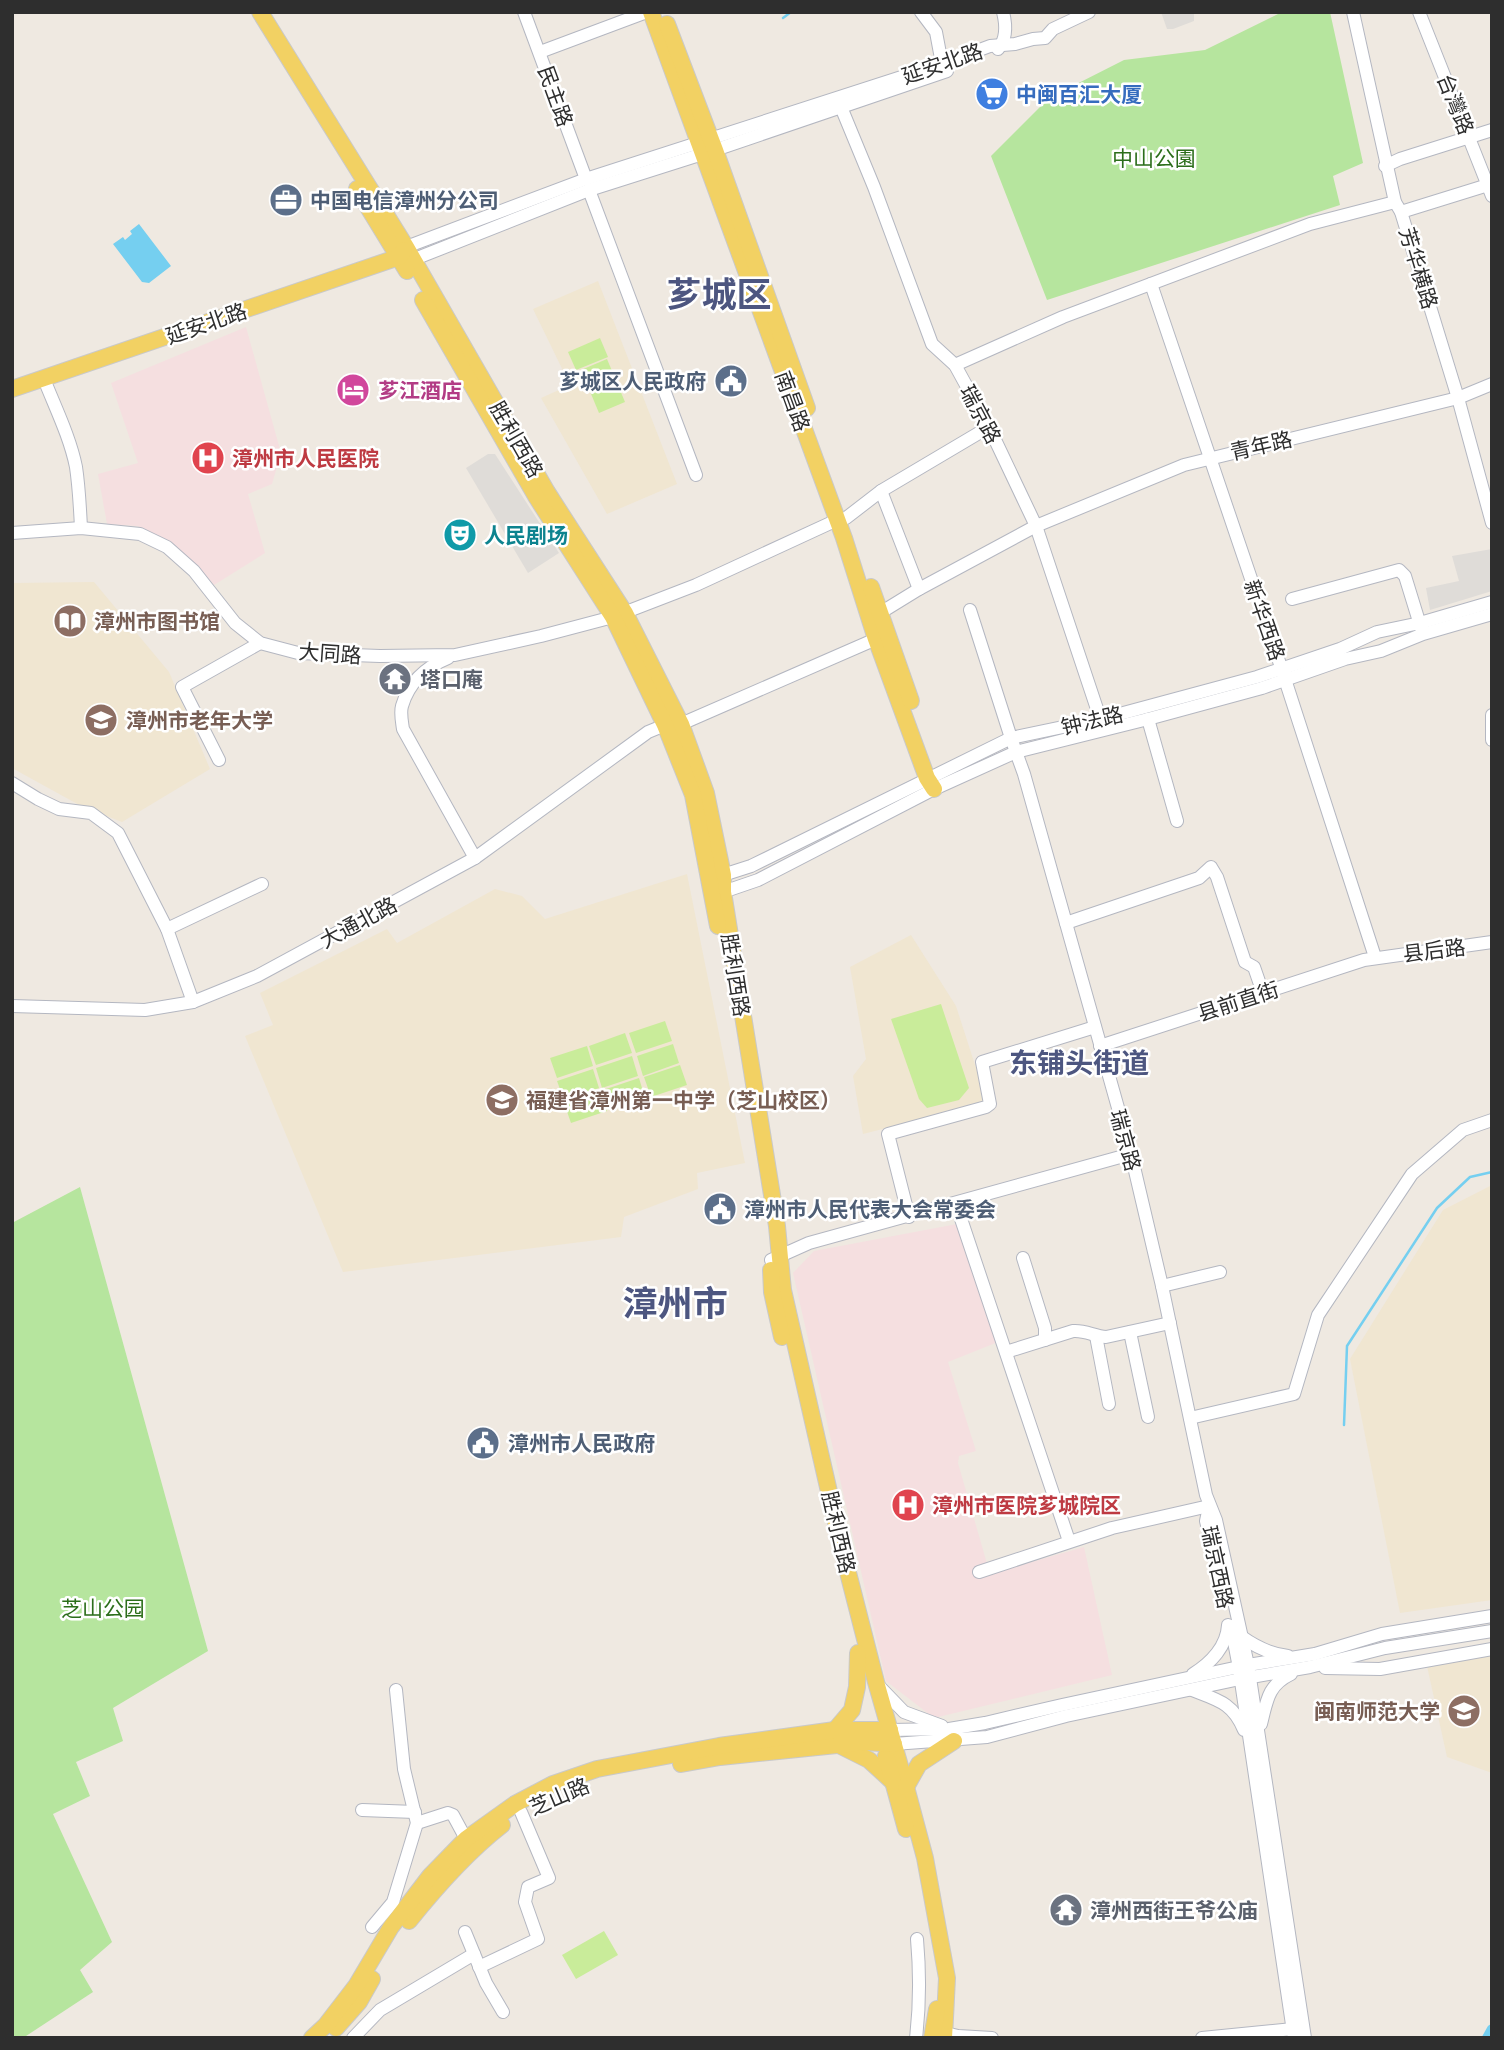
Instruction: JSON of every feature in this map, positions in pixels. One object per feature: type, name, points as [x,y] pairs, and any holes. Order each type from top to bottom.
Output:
[{"type":"main road","name":"胜利西路","points":[[248,12],[406,255]]},
{"type":"main road","name":"胜利西路","points":[[260,12],[619,615],[706,793],[716,884],[777,1226],[776,1257],[840,1540],[876,1682],[886,1737],[925,1858],[947,1978],[938,2035]]},
{"type":"main road","name":"南昌路","points":[[649,12],[706,146]]},
{"type":"main road","name":"南昌路","points":[[662,12],[706,146],[841,519],[880,613],[935,781]]},
{"type":"main road","name":"延安北路","points":[[12,389],[406,255]]},
{"type":"main road","name":"南昌路","points":[[841,519],[876,639],[935,781]]},
{"type":"main road","points":[[776,1257],[772,1293],[858,1653],[886,1737]]},
{"type":"main road","points":[[837,1737],[852,1710],[857,1687],[858,1653]]},
{"type":"main road","points":[[900,1784],[952,1735]]},
{"type":"main road","points":[[312,2038],[326,2025],[356,1986],[391,1927],[430,1876],[466,1839],[524,1799],[553,1784],[597,1769],[719,1746],[837,1737],[900,1784],[923,1889],[938,1977],[938,2035]]},
{"type":"main road","name":"芝山路","points":[[327,2038],[359,2002],[400,1932],[439,1883],[477,1845],[521,1812],[555,1795],[599,1779],[837,1737],[866,1742],[886,1737]]},
{"type":"street","name":"民主路","points":[[524,12],[696,475]]},
{"type":"street","points":[[540,52],[649,12]]},
{"type":"street","points":[[921,12],[936,32],[942,64]]},
{"type":"street","points":[[1003,12],[1006,22],[1002,45],[1045,38],[1053,29],[1089,12]]},
{"type":"street","name":"芳华横路","points":[[1353,12],[1385,166],[1458,398],[1492,523]]},
{"type":"street","name":"台灣路","points":[[1419,12],[1490,191]]},
{"type":"street","name":"延安北路","points":[[406,255],[588,185],[990,46],[1002,45]]},
{"type":"street","name":"延安北路","points":[[706,146],[841,107],[980,59],[995,53],[1002,45]]},
{"type":"street","name":"瑞京路","points":[[841,107],[874,187],[932,344],[955,366],[989,427],[1037,526],[1102,725]]},
{"type":"street","points":[[1385,166],[1492,130]]},
{"type":"street","points":[[955,366],[1063,317],[1310,224],[1490,191]]},
{"type":"street","name":"新华西路","points":[[1151,284],[1376,957]]},
{"type":"street","points":[[44,379],[76,464],[80,528]]},
{"type":"street","name":"青年路","points":[[880,613],[1037,526],[1184,465],[1458,398],[1492,384]]},
{"type":"street","name":"大同路","points":[[12,533],[80,528],[140,534],[167,547],[194,571],[235,623],[260,643],[298,653],[455,655],[619,615],[696,585],[841,519],[881,491],[989,427]]},
{"type":"street","points":[[881,491],[919,589]]},
{"type":"street","points":[[1292,599],[1399,570],[1405,576],[1421,628]]},
{"type":"street","name":"钟法路","points":[[935,781],[1102,725],[1381,651],[1421,628],[1492,602]]},
{"type":"street","name":"瑞京路","points":[[970,610],[1024,774],[1131,1154],[1209,1506]]},
{"type":"street","name":"钟法路","points":[[716,884],[758,880],[1011,738],[1148,719],[1262,688],[1283,675],[1377,632],[1421,628],[1492,614]]},
{"type":"street","name":"大通北路","points":[[12,1006],[145,1010],[194,1002],[257,976],[475,859],[648,732],[876,639]]},
{"type":"street","points":[[219,760],[182,687],[260,643]]},
{"type":"street","points":[[455,655],[432,664],[418,676],[401,708],[403,729],[475,859]]},
{"type":"street","points":[[1492,715],[1492,740]]},
{"type":"street","points":[[1148,719],[1177,821]]},
{"type":"street","points":[[12,783],[59,809],[91,813],[118,833],[167,929],[194,1002]]},
{"type":"street","points":[[1066,923],[1199,878],[1211,867],[1217,877],[1245,962],[1254,967],[1262,993]]},
{"type":"street","points":[[167,929],[262,884]]},
{"type":"street","name":"县后路","points":[[1376,957],[1492,942]]},
{"type":"street","name":"县前直街","points":[[1100,1046],[1376,957]]},
{"type":"street","points":[[909,1217],[888,1134],[986,1107],[990,1104],[982,1062],[1095,1027]]},
{"type":"street","points":[[1190,1419],[1294,1394],[1318,1315],[1412,1174],[1463,1130],[1492,1119]]},
{"type":"street","points":[[776,1257],[809,1243],[1131,1154]]},
{"type":"street","points":[[956,1203],[1069,1541]]},
{"type":"street","points":[[1023,1258],[1045,1328],[1045,1340]]},
{"type":"street","points":[[1162,1286],[1220,1272]]},
{"type":"street","points":[[1006,1352],[1073,1331],[1084,1330],[1106,1337],[1170,1323]]},
{"type":"street","points":[[1130,1332],[1148,1417]]},
{"type":"street","points":[[1096,1336],[1109,1404]]},
{"type":"street","points":[[979,1572],[1112,1528],[1209,1506]]},
{"type":"street","name":"瑞京西路","points":[[1209,1506],[1206,1521],[1259,1731],[1306,2038]]},
{"type":"street","name":"瑞京西路","points":[[1209,1506],[1216,1520],[1242,1637],[1249,1742],[1294,2033]]},
{"type":"street","points":[[1259,1731],[1269,1695],[1278,1681],[1315,1654],[1374,1627],[1492,1608]]},
{"type":"street","points":[[1188,1684],[1218,1653],[1228,1633],[1229,1614]]},
{"type":"street","points":[[1315,1654],[1381,1634],[1492,1616]]},
{"type":"street","points":[[886,1737],[987,1737],[1188,1684],[1245,1672],[1492,1631]]},
{"type":"street","points":[[1242,1637],[1256,1647],[1304,1664],[1380,1669],[1492,1649]]},
{"type":"street","points":[[876,1682],[904,1712],[952,1735]]},
{"type":"street","points":[[1188,1684],[1227,1704],[1239,1717],[1249,1742]]},
{"type":"street","points":[[372,1927],[393,1902],[416,1818],[404,1769],[396,1690]]},
{"type":"street","points":[[362,1810],[416,1818],[448,1813],[453,1815],[466,1839]]},
{"type":"street","points":[[353,2038],[380,2010],[477,1961],[538,1939],[525,1902],[528,1888],[549,1878],[521,1812]]},
{"type":"street","points":[[465,1932],[486,1983],[503,2012]]},
{"type":"street","points":[[916,2038],[920,2008],[917,1940]]},
{"type":"street","points":[[920,2008],[937,2010]]},
{"type":"street","points":[[1202,2038],[1294,2033]]},
{"type":"street","points":[[938,2035],[992,2038]]},
{"type":"shaded area","points":[[1161,12],[1194,12],[1194,21],[1167,29]]},
{"type":"shaded area","points":[[598,281],[677,484],[607,514],[541,398],[570,385],[533,309]]},
{"type":"shaded area","name":"漳州市人民医院","points":[[246,327],[281,453],[272,484],[248,494],[265,553],[214,585],[171,542],[137,526],[107,524],[98,474],[138,463],[111,383]]},
{"type":"shaded area","points":[[488,454],[495,454],[559,553],[528,573],[466,468]]},
{"type":"shaded area","points":[[1492,549],[1492,591],[1430,610],[1426,588],[1459,581],[1452,556]]},
{"type":"shaded area","name":"漳州市老年大学","points":[[94,582],[169,672],[210,769],[122,822],[81,806],[12,768],[12,583]]},
{"type":"shaded area","name":"福建省漳州第一中学（芝山校区）","points":[[687,874],[745,1163],[697,1173],[698,1189],[624,1217],[621,1237],[343,1272],[245,1036],[273,1025],[260,993],[387,929],[397,943],[495,889],[522,896],[545,919]]},
{"type":"shaded area","points":[[911,935],[956,1006],[987,1102],[863,1134],[853,1076],[866,1059],[850,967]]},
{"type":"shaded area","points":[[1492,1185],[1492,1600],[1400,1613],[1350,1359],[1443,1210]]},
{"type":"shaded area","name":"漳州市医院芗城院区","points":[[957,1224],[998,1342],[948,1362],[976,1451],[959,1456],[958,1463],[990,1574],[1084,1547],[1112,1675],[934,1718],[886,1681],[793,1273],[814,1251]]},
{"type":"shaded area","name":"闽南师范大学","points":[[1492,1655],[1492,1773],[1447,1757],[1427,1666]]},
{"type":"green space","name":"中山公園","points":[[1282,12],[1330,12],[1363,163],[1333,176],[1340,205],[1047,300],[991,156],[1049,98],[1124,60],[1205,50]]},
{"type":"green space","points":[[600,338],[608,357],[576,370],[568,352]]},
{"type":"green space","points":[[607,359],[625,402],[599,413],[581,370]]},
{"type":"green space","points":[[941,1004],[969,1088],[959,1100],[927,1108],[919,1099],[891,1019]]},
{"type":"green space","points":[[665,1021],[672,1041],[636,1053],[629,1033]]},
{"type":"green space","points":[[625,1033],[632,1053],[596,1065],[589,1046]]},
{"type":"green space","points":[[673,1044],[679,1063],[643,1076],[637,1056]]},
{"type":"green space","points":[[587,1046],[593,1066],[557,1078],[550,1058]]},
{"type":"green space","points":[[632,1056],[638,1076],[602,1088],[596,1068]]},
{"type":"green space","points":[[680,1065],[687,1085],[651,1097],[644,1077]]},
{"type":"green space","points":[[593,1069],[599,1088],[564,1100],[557,1081]]},
{"type":"green space","points":[[639,1078],[645,1098],[610,1110],[603,1090]]},
{"type":"green space","points":[[600,1091],[607,1111],[571,1123],[564,1103]]},
{"type":"green space","name":"芝山公园","points":[[80,1187],[208,1651],[113,1708],[123,1741],[76,1762],[90,1796],[53,1814],[112,1942],[80,1970],[93,1992],[23,2038],[12,2038],[12,1223]]},
{"type":"green space","points":[[604,1931],[618,1955],[576,1979],[562,1955]]},
{"type":"water","points":[[139,224],[171,266],[149,283],[142,282],[113,244],[123,237],[125,240],[132,234],[130,231]]},
{"type":"waterway","points":[[783,18],[791,12]]},
{"type":"waterway","points":[[1344,1425],[1347,1346],[1437,1208],[1470,1177],[1492,1172]]},
{"type":"waterway","points":[[1487,2038],[1492,2029]]},
{"type":"place","name":"中闽百汇大厦","points":[[992,94]]},
{"type":"place","name":"中国电信漳州分公司","points":[[286,200]]},
{"type":"place","name":"芗城区人民政府","points":[[731,381]]},
{"type":"place","name":"芗江酒店","points":[[353,390]]},
{"type":"place","name":"漳州市人民医院","points":[[208,458]]},
{"type":"place","name":"人民剧场","points":[[460,535]]},
{"type":"place","name":"漳州市图书馆","points":[[70,621]]},
{"type":"place","name":"塔口庵","points":[[395,679]]},
{"type":"place","name":"漳州市老年大学","points":[[101,720]]},
{"type":"place","name":"福建省漳州第一中学（芝山校区）","points":[[502,1100]]},
{"type":"place","name":"漳州市人民代表大会常委会","points":[[720,1209]]},
{"type":"place","name":"漳州市人民政府","points":[[483,1443]]},
{"type":"place","name":"漳州市医院芗城院区","points":[[908,1505]]},
{"type":"place","name":"闽南师范大学","points":[[1464,1711]]},
{"type":"place","name":"漳州西街王爷公庙","points":[[1066,1910]]},
{"type":"district","name":"芗城区","points":[[719,293]]},
{"type":"district","name":"东铺头街道","points":[[1079,1062]]},
{"type":"district","name":"漳州市","points":[[675,1302]]}]
